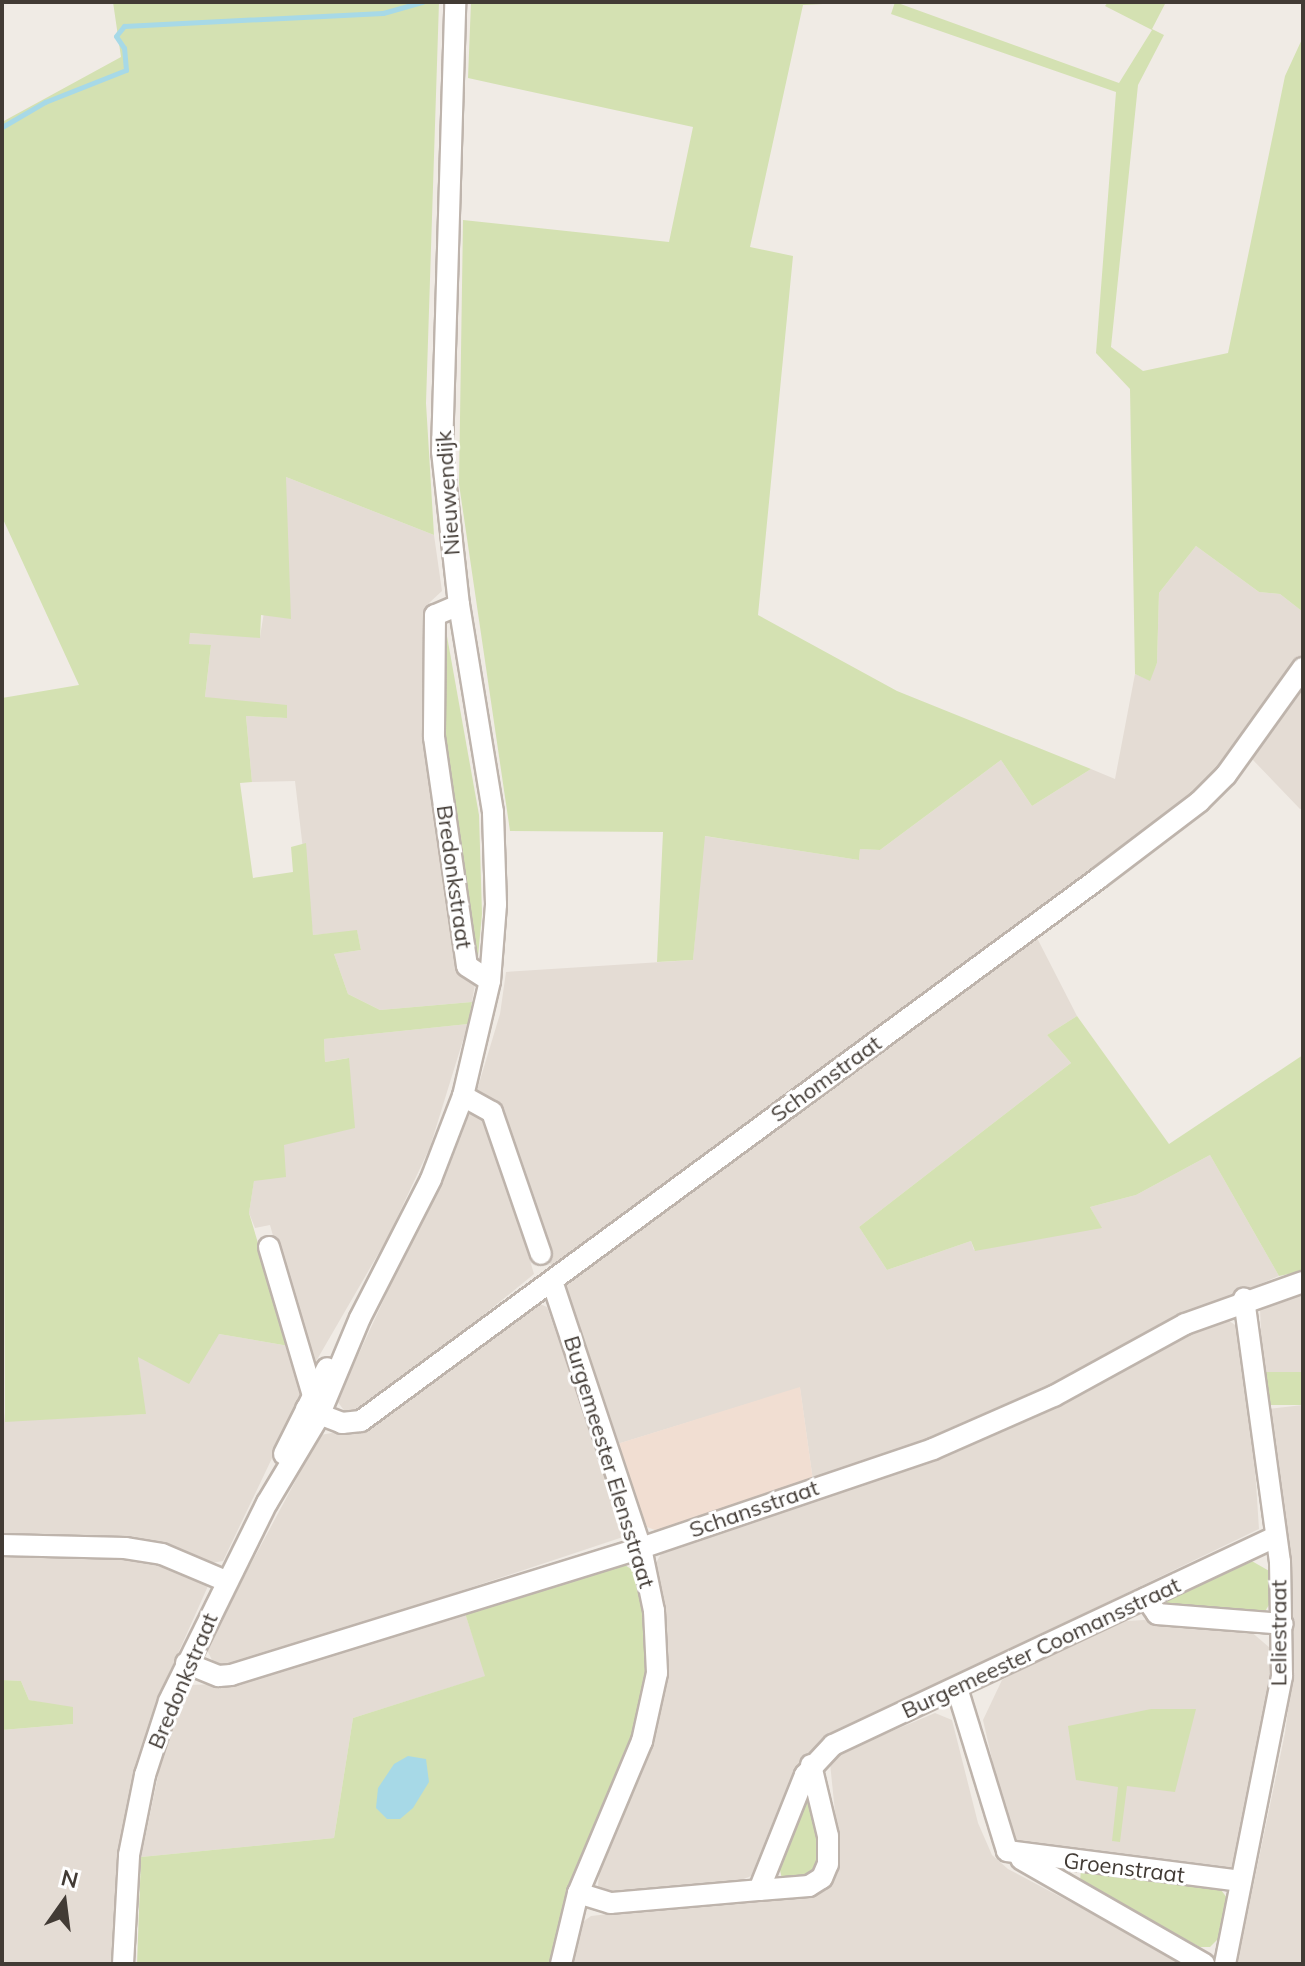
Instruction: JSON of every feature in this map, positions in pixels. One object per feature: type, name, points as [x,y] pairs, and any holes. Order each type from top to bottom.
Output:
[{"type":"street","name":"Nieuwendijk","points":[[455,2],[442,437],[459,605],[493,812],[496,904],[490,981]]},
{"type":"street","name":"Bredonkstraat","points":[[123,1964],[124,1899],[137,1812],[159,1731],[186,1663],[226,1581],[312,1407],[431,1179],[463,1096],[490,981],[471,973],[463,946],[431,704],[435,615],[459,605]]},
{"type":"street","name":"Schomstraat","points":[[312,1407],[361,1421],[1199,802],[1251,746],[1303,668]]},
{"type":"street","points":[[463,1096],[492,1112],[541,1254]]},
{"type":"street","points":[[269,1247],[312,1407]]},
{"type":"street","name":"Burgemeester Elensstraat","points":[[552,1281],[641,1548],[654,1611],[657,1673],[637,1755],[578,1893],[561,1964]]},
{"type":"street","name":"Schansstraat","points":[[186,1663],[219,1676],[231,1675],[641,1548],[992,1427],[1185,1324],[1244,1298],[1303,1282]]},
{"type":"street","name":"Leliestraat","points":[[1225,1964],[1282,1676],[1283,1624],[1275,1537],[1244,1298]]},
{"type":"street","name":"Burgemeester Coomansstraat","points":[[759,1890],[811,1765],[833,1745],[1275,1537]]},
{"type":"street","points":[[2,1545],[125,1548],[162,1554],[226,1581]]},
{"type":"street","points":[[1146,1598],[1157,1614],[1283,1624]]},
{"type":"street","points":[[957,1688],[1007,1851]]},
{"type":"street","points":[[578,1893],[611,1903],[809,1886],[822,1878],[828,1864],[828,1836],[811,1765]]},
{"type":"street","name":"Groenstraat","points":[[1007,1851],[1241,1881]]},
{"type":"street","name":"Groenstraat","points":[[1007,1851],[1204,1964]]},
{"type":"shaded area","points":[[286,477],[434,535],[442,591],[429,603],[426,693],[469,979],[475,984],[472,1002],[380,1010],[348,994],[334,954],[361,950],[357,931],[313,935],[295,781],[252,782],[246,716],[286,718],[205,697],[211,645],[189,645],[189,633],[260,637]]},
{"type":"shaded area","points":[[1196,546],[1259,592],[1280,594],[1303,612],[1303,656],[1225,763],[1192,797],[1126,848],[552,1269],[497,1110],[477,1090],[500,1014],[506,972],[693,960],[704,836],[859,860],[860,849],[880,850],[1001,760],[1032,806],[1091,769],[1115,779],[1135,674],[1149,680],[1157,663],[1159,593]]},
{"type":"shaded area","points":[[1303,677],[1303,808],[1300,809],[1252,759]]},
{"type":"shaded area","points":[[1035,934],[1077,1016],[1047,1035],[1071,1063],[859,1227],[887,1270],[971,1241],[974,1250],[1101,1227],[1090,1207],[1136,1195],[1210,1155],[1279,1276],[1186,1315],[980,1424],[813,1481],[800,1388],[614,1445],[563,1288],[568,1281]]},
{"type":"shaded area","points":[[468,1024],[430,1147],[388,1237],[311,1370],[270,1225],[255,1228],[249,1213],[254,1180],[348,1058],[325,1062],[324,1039]]},
{"type":"shaded area","points":[[471,1111],[489,1123],[534,1274],[365,1412],[346,1413],[337,1401]]},
{"type":"shaded area","points":[[1303,1291],[1303,1372],[1263,1377],[1260,1309]]},
{"type":"shaded area","points":[[540,1304],[547,1307],[626,1536],[232,1667],[214,1664],[206,1648],[320,1435],[367,1427]]},
{"type":"shaded area","points":[[1225,1318],[1238,1327],[1250,1391],[1259,1529],[822,1740],[799,1765],[754,1875],[733,1883],[606,1894],[598,1886],[600,1860],[637,1783],[658,1712],[656,1563],[663,1550]]},
{"type":"shaded area","points":[[219,1334],[289,1346],[305,1389],[223,1561],[211,1563],[173,1549],[2,1535],[2,1395],[5,1421],[145,1414],[138,1357]]},
{"type":"shaded area","points":[[800,1387],[813,1481],[706,1517],[655,1530],[647,1527],[614,1445]]},
{"type":"shaded area","points":[[1303,1405],[1303,1964],[1237,1964],[1285,1733],[1294,1663],[1289,1558],[1268,1409]]},
{"type":"shaded area","points":[[2,1554],[127,1556],[162,1563],[208,1586],[159,1696],[135,1770],[117,1855],[112,1964],[2,1964],[2,1730],[73,1724],[44,1703],[29,1700],[21,1681],[2,1680]]},
{"type":"shaded area","points":[[464,1610],[486,1676],[353,1718],[334,1838],[141,1857],[162,1757],[188,1685],[220,1684]]},
{"type":"shaded area","points":[[1144,1620],[1249,1630],[1270,1648],[1271,1685],[1238,1861],[1232,1870],[1014,1842],[1009,1833],[983,1720],[1002,1680],[1111,1622]]},
{"type":"shaded area","points":[[935,1713],[952,1720],[978,1823],[992,1855],[1008,1869],[1187,1964],[570,1964],[580,1924],[591,1916],[823,1890],[834,1880],[840,1861],[830,1763],[845,1751]]},
{"type":"green space","points":[[113,2],[439,2],[426,403],[434,535],[286,477],[291,619],[261,615],[260,638],[190,633],[189,644],[211,645],[205,697],[287,705],[287,718],[246,716],[252,782],[240,783],[253,878],[293,872],[291,847],[306,843],[313,935],[357,930],[361,950],[334,954],[348,994],[380,1010],[472,1002],[468,1024],[324,1039],[325,1062],[349,1058],[355,1128],[284,1145],[286,1177],[254,1181],[249,1213],[289,1346],[219,1334],[189,1384],[138,1357],[146,1414],[5,1422],[2,698],[79,685],[2,517],[2,122],[121,57]]},
{"type":"green space","points":[[471,2],[863,2],[803,5],[750,247],[793,256],[758,615],[897,691],[1091,769],[1032,806],[1001,760],[880,850],[860,849],[859,860],[705,836],[693,960],[657,962],[663,832],[510,831],[459,484],[463,220],[669,242],[693,127],[468,78]]},
{"type":"green space","points":[[895,2],[1119,83],[1152,30],[1105,6],[1108,2],[1166,2],[1152,29],[1164,35],[1138,85],[1111,347],[1143,371],[1228,353],[1285,76],[1303,37],[1303,612],[1280,594],[1259,592],[1196,546],[1159,593],[1157,663],[1150,681],[1135,674],[1130,389],[1096,353],[1116,92],[891,14]]},
{"type":"green space","points":[[445,625],[479,815],[482,914],[477,967],[441,757]]},
{"type":"green space","points":[[1077,1016],[1169,1144],[1303,1055],[1303,1271],[1279,1276],[1210,1155],[1136,1195],[1090,1207],[1102,1228],[975,1251],[971,1241],[887,1270],[859,1227],[1071,1063],[1047,1035]]},
{"type":"green space","points":[[1263,1372],[1303,1372],[1303,1405],[1263,1405]]},
{"type":"green space","points":[[1250,1560],[1271,1572],[1272,1600],[1264,1613],[1165,1606],[1168,1598]]},
{"type":"green space","points":[[622,1563],[637,1573],[647,1612],[649,1668],[638,1727],[552,1964],[137,1964],[141,1857],[334,1838],[353,1718],[485,1676],[464,1610]]},
{"type":"green space","points":[[2,1680],[21,1681],[29,1700],[73,1707],[73,1724],[2,1730]]},
{"type":"green space","points":[[1151,1709],[1196,1709],[1175,1792],[1127,1786],[1120,1842],[1112,1841],[1118,1787],[1076,1780],[1068,1726]]},
{"type":"green space","points":[[804,1800],[814,1802],[821,1864],[811,1877],[782,1879],[779,1866]]},
{"type":"green space","points":[[1081,1868],[1216,1883],[1230,1902],[1224,1933],[1210,1947],[1200,1947],[1080,1883]]},
{"type":"water","points":[[408,1756],[426,1759],[429,1782],[413,1808],[400,1819],[387,1819],[376,1808],[378,1788],[394,1764]]},
{"type":"waterway","points":[[2,127],[45,102],[126,70],[124,48],[116,36],[124,26],[383,13],[422,2]]}]
